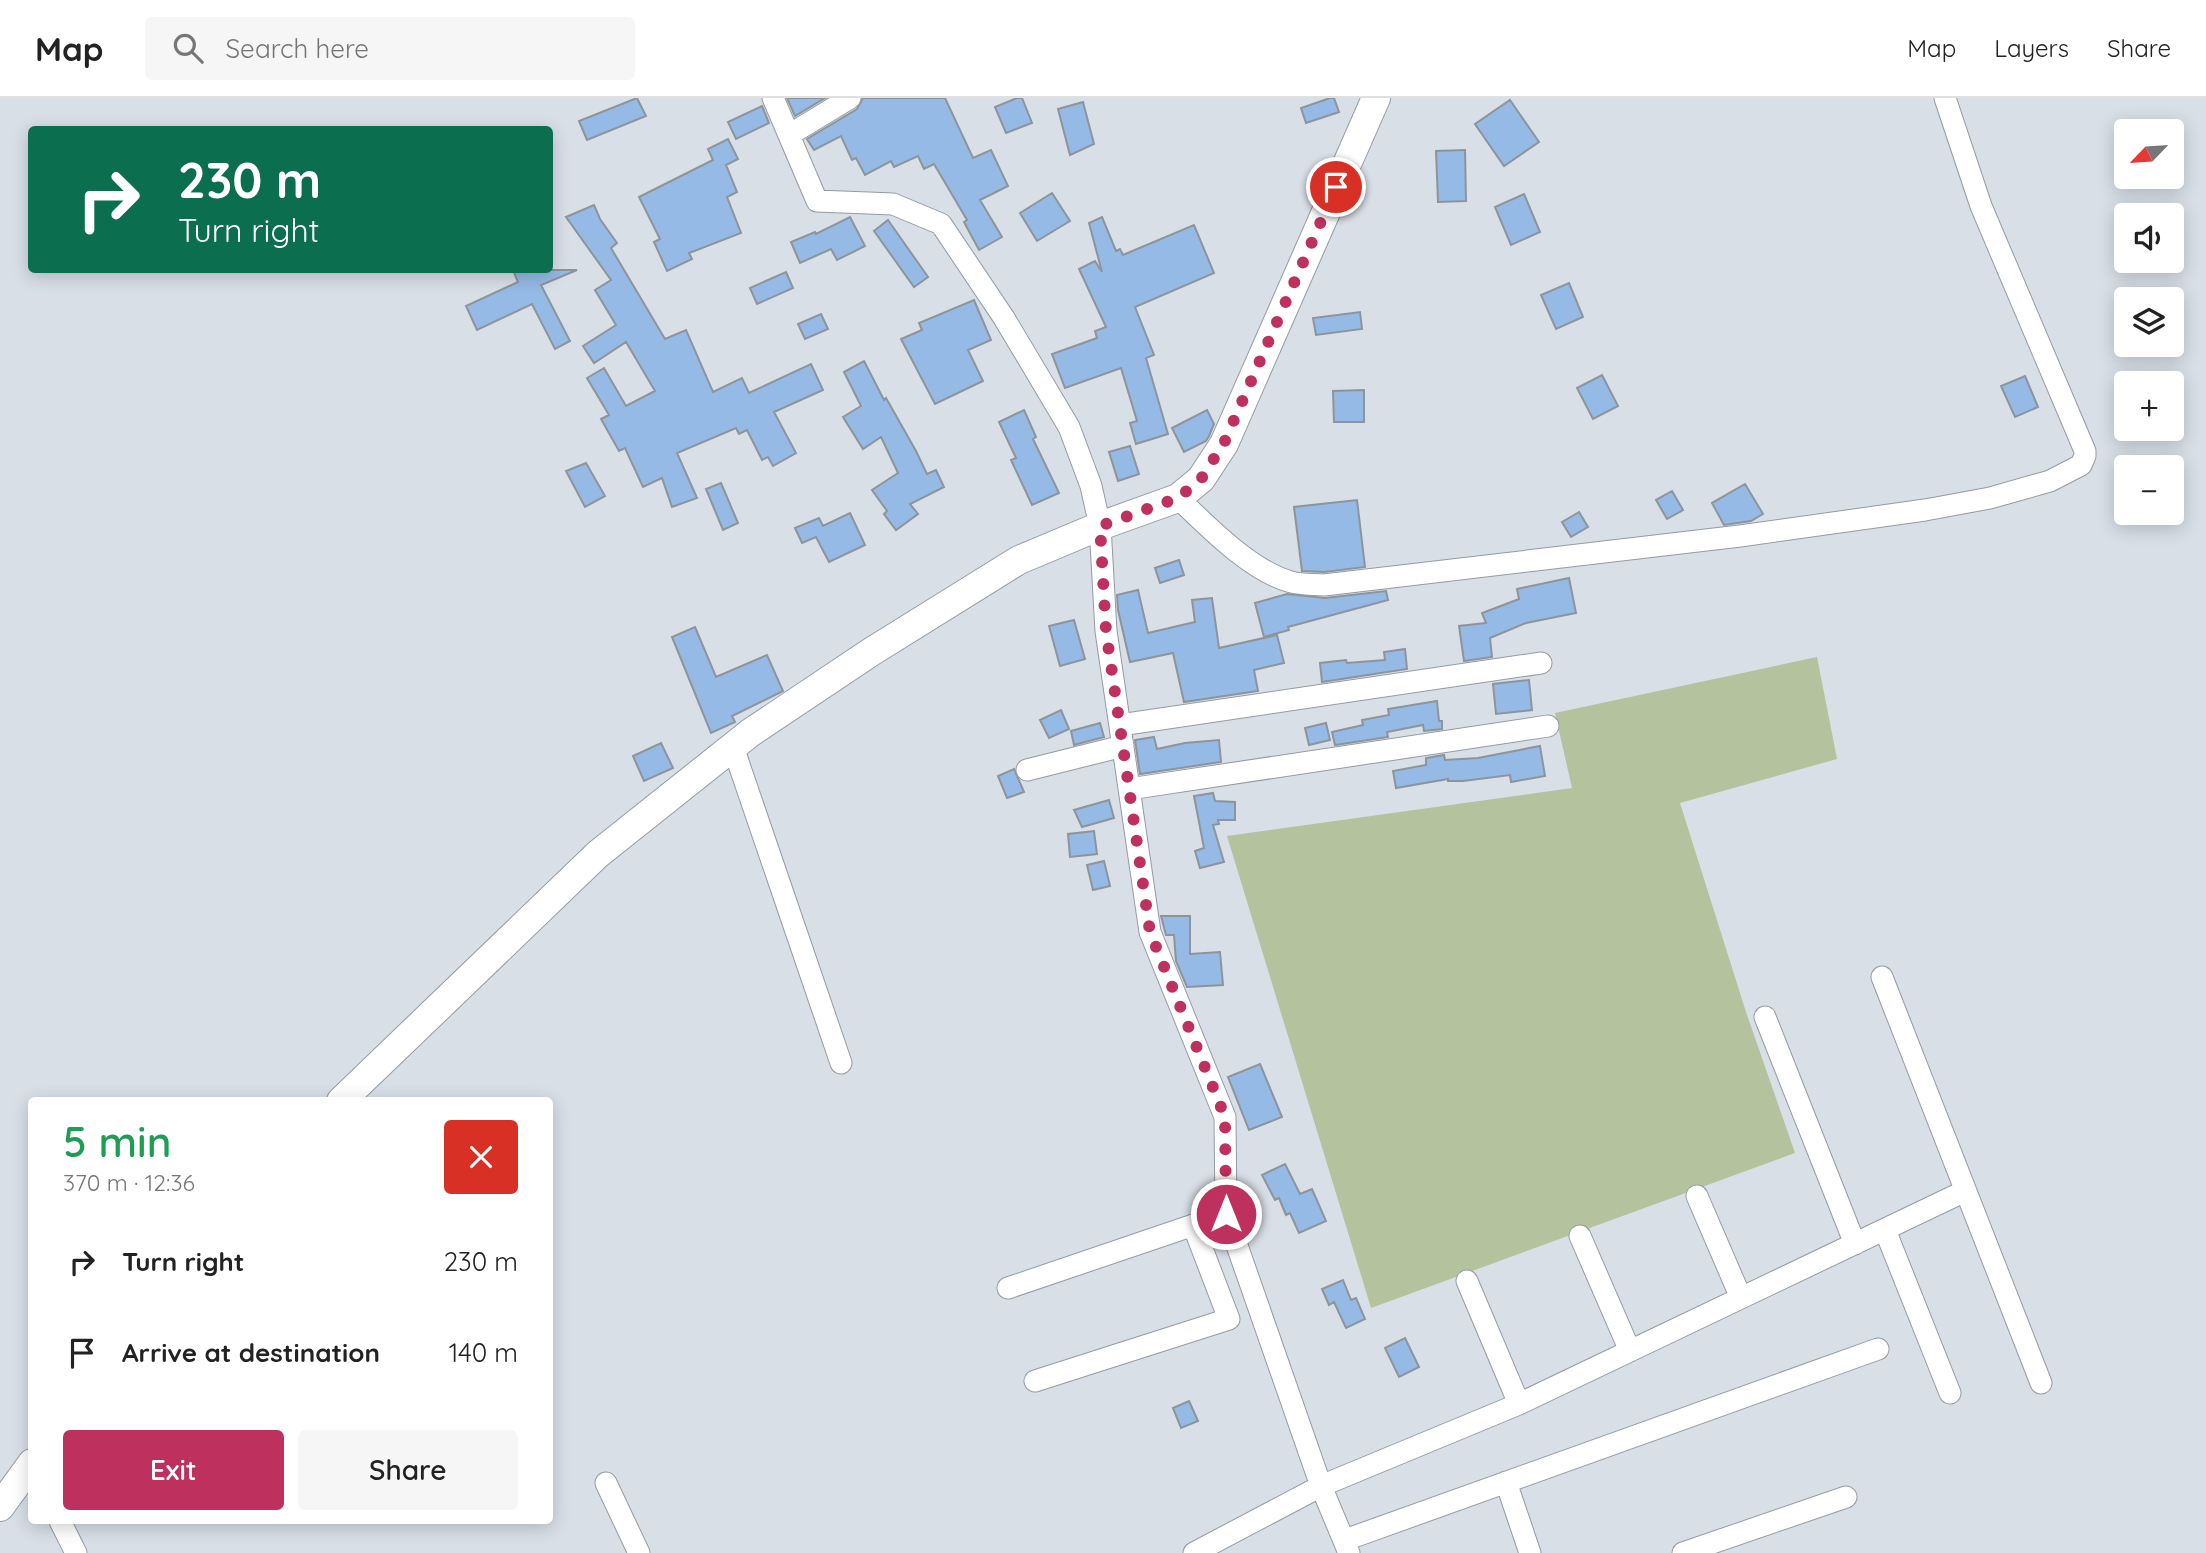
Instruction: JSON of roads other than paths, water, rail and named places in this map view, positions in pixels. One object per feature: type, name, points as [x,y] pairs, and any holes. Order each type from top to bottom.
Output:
[{"type":"main road","points":[[345,1097],[598,855],[750,733],[872,652],[1019,560],[1100,526],[1178,498],[1201,479],[1224,443],[1376,98]]},
{"type":"main road","points":[[0,1507],[28,1468]]},
{"type":"street","points":[[773,98],[817,201],[893,204],[941,224],[1004,318],[1069,426],[1091,486],[1100,526],[1106,631],[1150,932],[1225,1117],[1226,1214],[1321,1486],[1347,1546],[1507,1482],[1878,1349]]},
{"type":"street","points":[[789,135],[850,98]]},
{"type":"street","points":[[1178,498],[1243,556],[1270,575],[1294,583],[1324,585],[1740,536],[1925,510],[1990,498],[2050,481],[2077,467],[2084,460],[2085,450],[1981,206],[1945,98]]},
{"type":"street","points":[[1027,770],[1121,735],[1541,663]]},
{"type":"street","points":[[1129,789],[1548,726]]},
{"type":"street","points":[[733,747],[841,1063]]},
{"type":"street","points":[[1882,977],[2041,1383]]},
{"type":"street","points":[[1765,1017],[1855,1244]]},
{"type":"street","points":[[1194,1553],[1321,1486],[1519,1404],[1965,1191]]},
{"type":"street","points":[[1697,1196],[1741,1298]]},
{"type":"street","points":[[1008,1288],[1226,1214]]},
{"type":"street","points":[[1035,1381],[1229,1319],[1193,1225]]},
{"type":"street","points":[[1885,1230],[1950,1393]]},
{"type":"street","points":[[1580,1236],[1630,1351]]},
{"type":"street","points":[[1467,1281],[1519,1404]]},
{"type":"street","points":[[1507,1482],[1530,1553]]},
{"type":"street","points":[[606,1483],[639,1553]]},
{"type":"street","points":[[1683,1553],[1846,1497]]},
{"type":"street","points":[[62,1524],[76,1553]]}]
